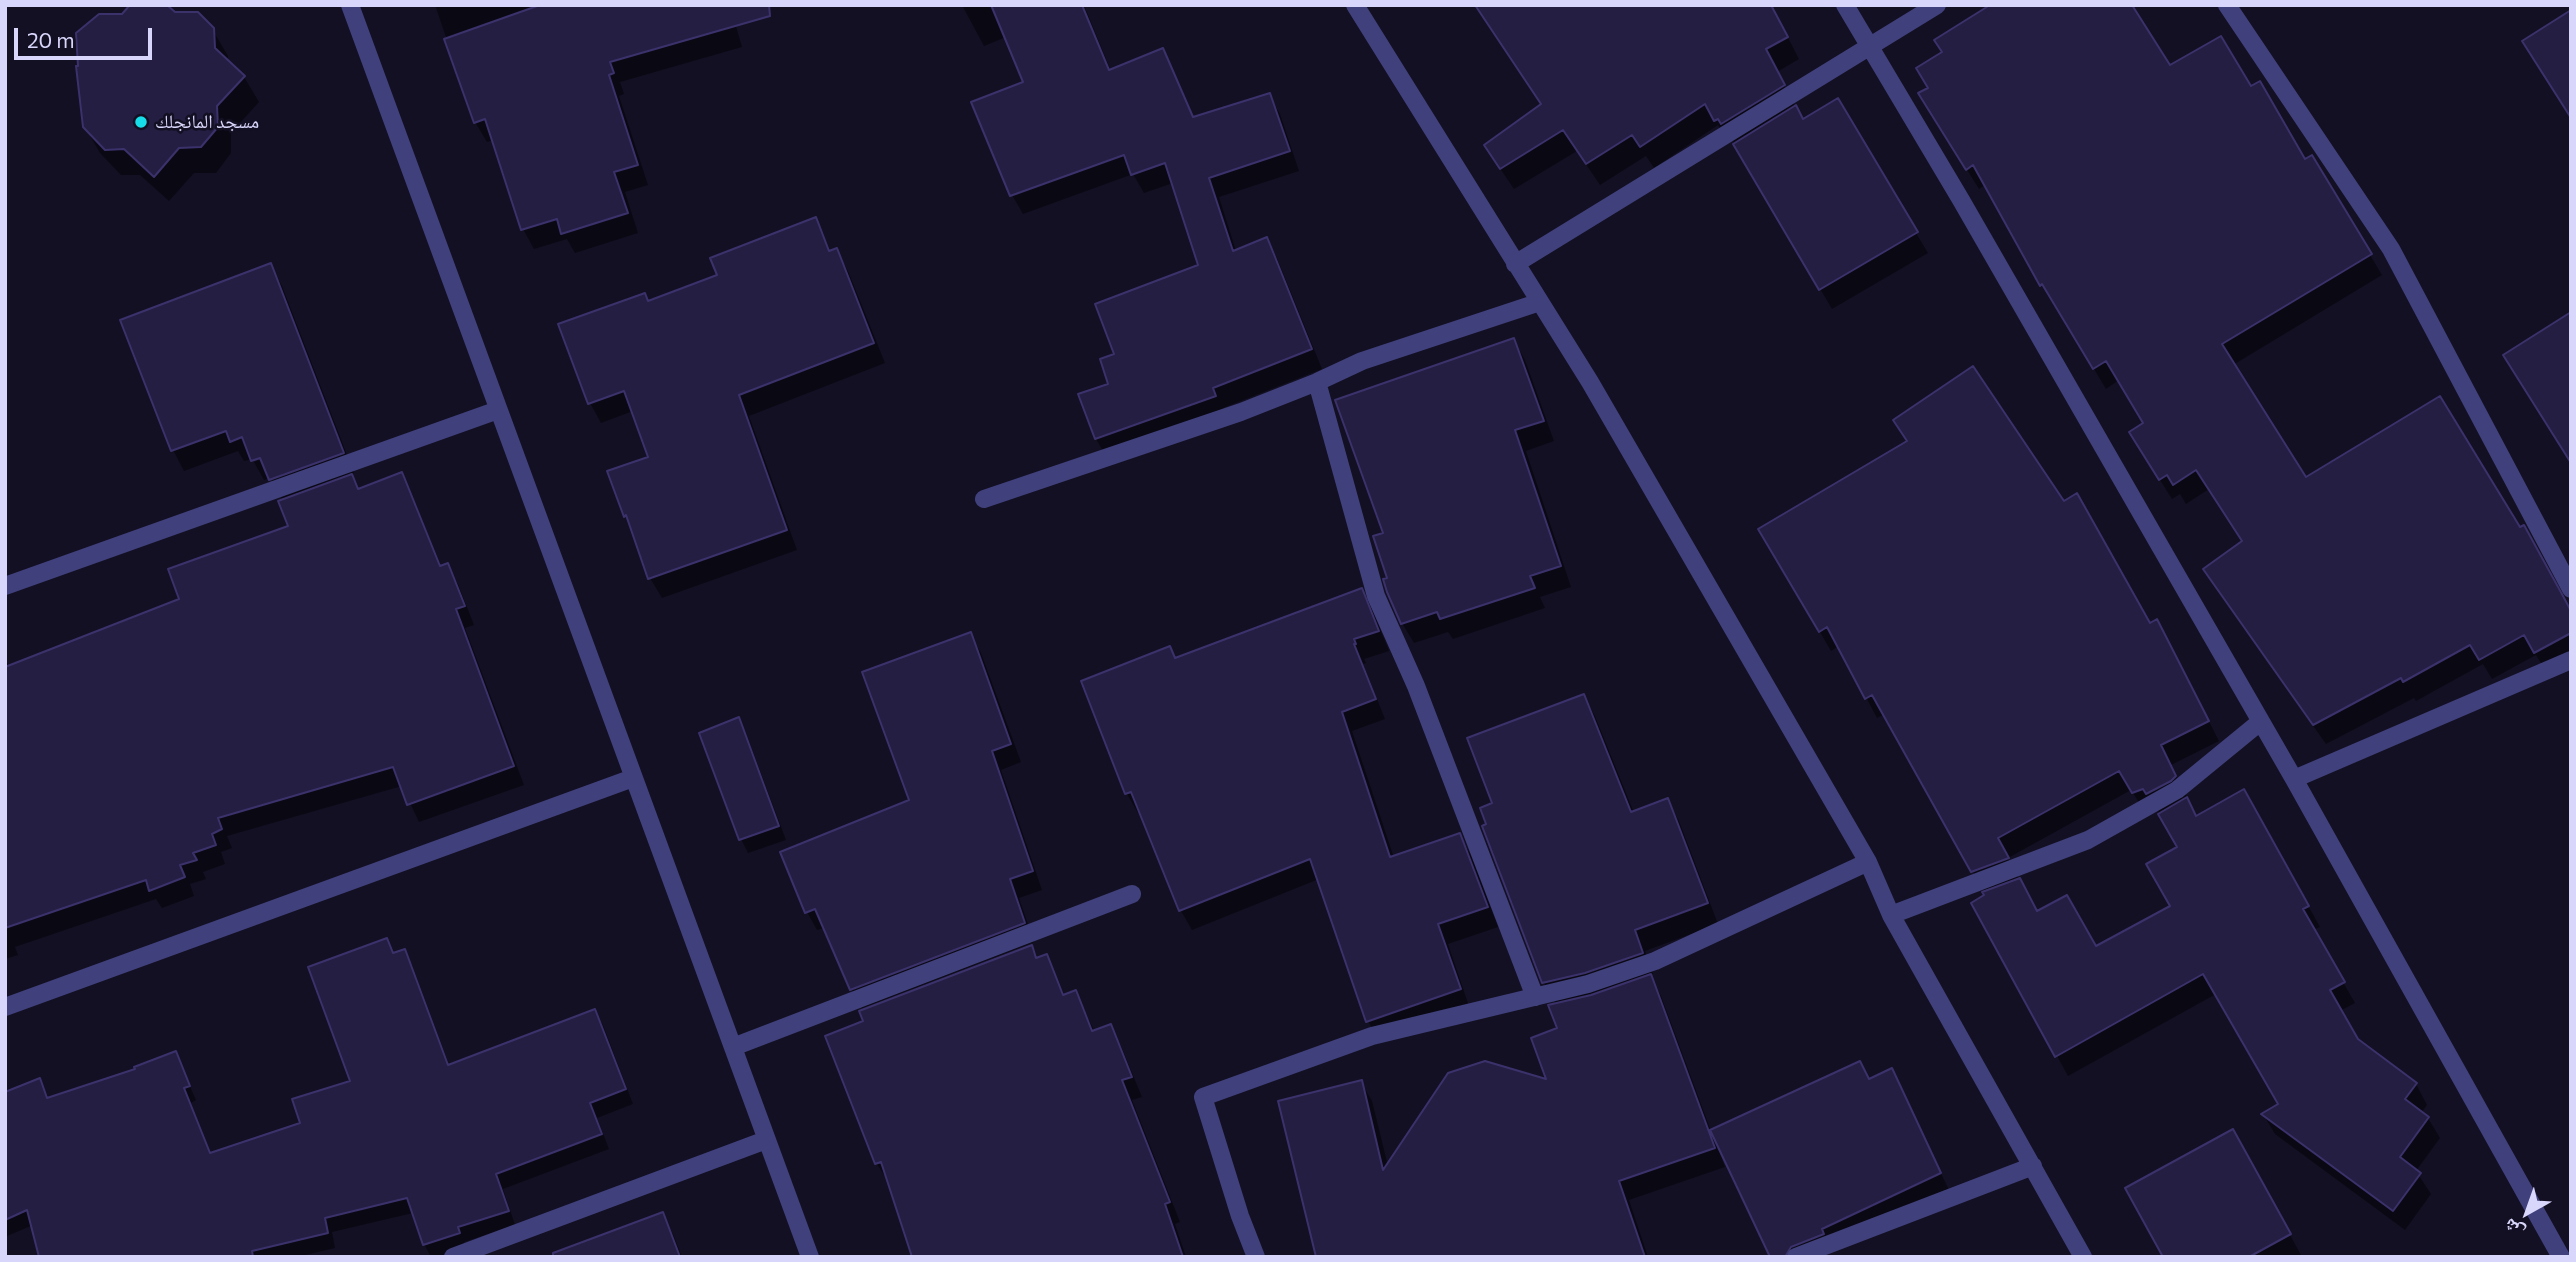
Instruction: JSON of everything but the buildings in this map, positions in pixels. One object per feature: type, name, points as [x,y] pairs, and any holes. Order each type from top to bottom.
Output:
[{"type":"street","points":[[350,5],[810,1257]]},
{"type":"street","points":[[1355,5],[1604,406],[1868,862],[1891,915],[2083,1257]]},
{"type":"street","points":[[1844,5],[1968,212],[2294,779],[2561,1257]]},
{"type":"street","points":[[1516,264],[1937,5]]},
{"type":"street","points":[[2227,5],[2391,249],[2571,589]]},
{"type":"street","points":[[984,499],[1203,426],[1317,382],[1362,361],[1540,302]]},
{"type":"street","points":[[1317,382],[1376,596],[1416,686],[1535,997]]},
{"type":"street","points":[[5,586],[498,410]]},
{"type":"street","points":[[2294,779],[2571,660]]},
{"type":"street","points":[[1891,915],[2088,840],[2177,790],[2260,722]]},
{"type":"street","points":[[5,1007],[633,778]]},
{"type":"street","points":[[1256,1257],[1240,1216],[1203,1097],[1372,1036],[1588,984],[1656,961],[1868,862]]},
{"type":"street","points":[[733,1047],[1132,894]]},
{"type":"street","points":[[453,1257],[766,1140]]},
{"type":"street","points":[[1796,1257],[2033,1166]]},
{"type":"place","name":"مسجد المانجلك","points":[[141,122]]}]
